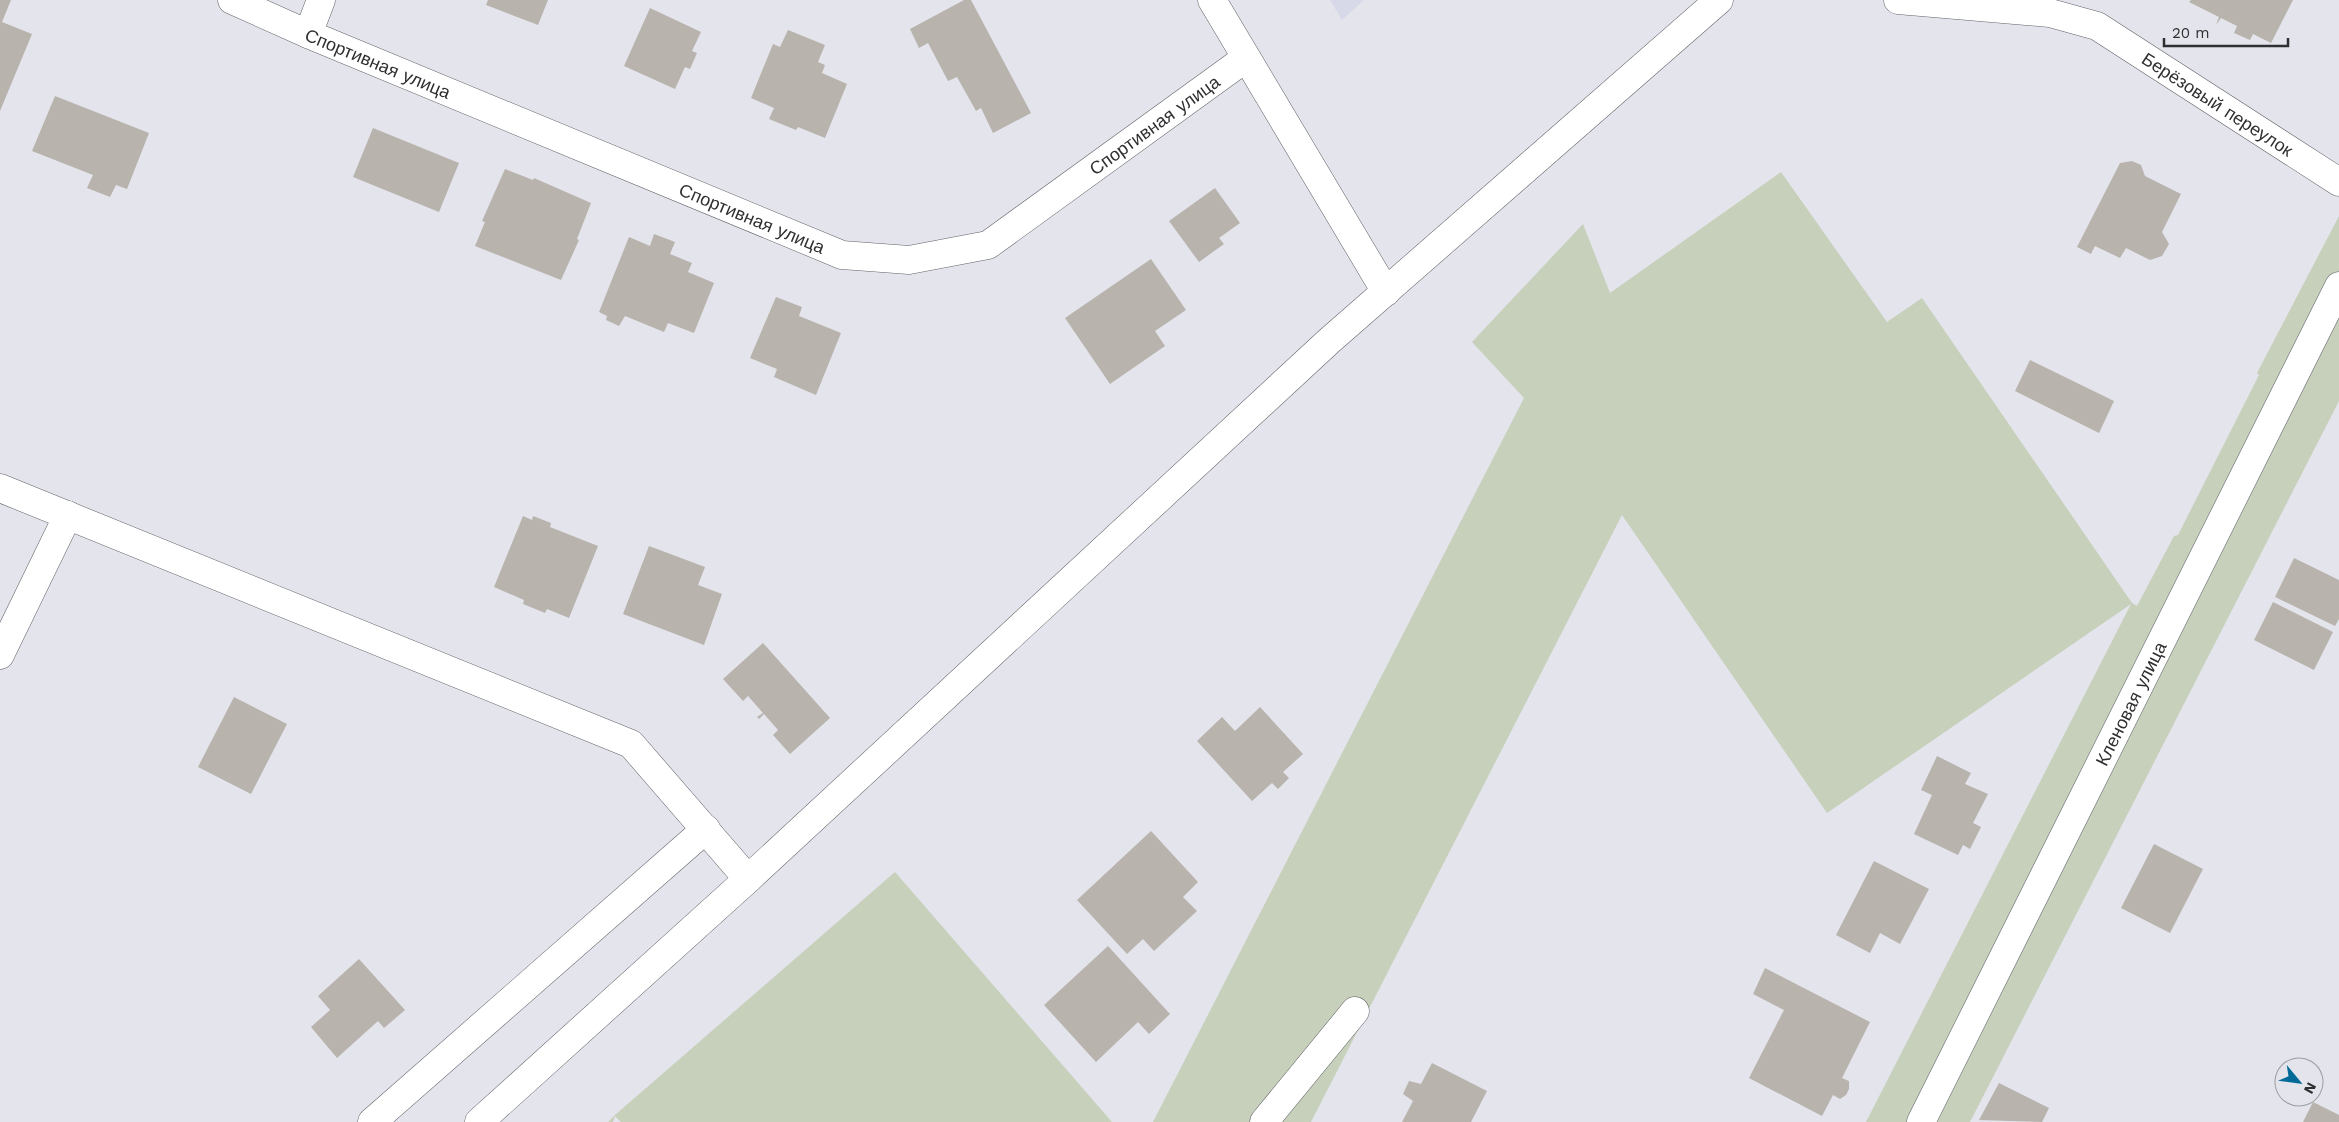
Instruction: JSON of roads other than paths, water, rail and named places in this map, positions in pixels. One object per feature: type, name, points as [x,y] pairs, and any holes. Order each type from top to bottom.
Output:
[{"type":"street","name":"Спортивная улица","points":[[232,0],[308,34],[842,255],[909,260],[988,245],[1246,58]]},
{"type":"street","points":[[308,34],[321,0]]},
{"type":"street","points":[[1212,0],[1386,292]]},
{"type":"street","points":[[479,1122],[748,879],[1322,347],[1719,0]]},
{"type":"street","name":"Берёзовый переулок","points":[[1898,0],[2050,13],[2097,26],[2339,182]]},
{"type":"street","name":"Кленовая улица","points":[[1921,1122],[2339,286]]},
{"type":"street","points":[[0,488],[631,744],[748,879]]},
{"type":"street","points":[[0,655],[68,515]]},
{"type":"street","points":[[372,1122],[706,829]]},
{"type":"street","points":[[1264,1122],[1355,1011]]}]
